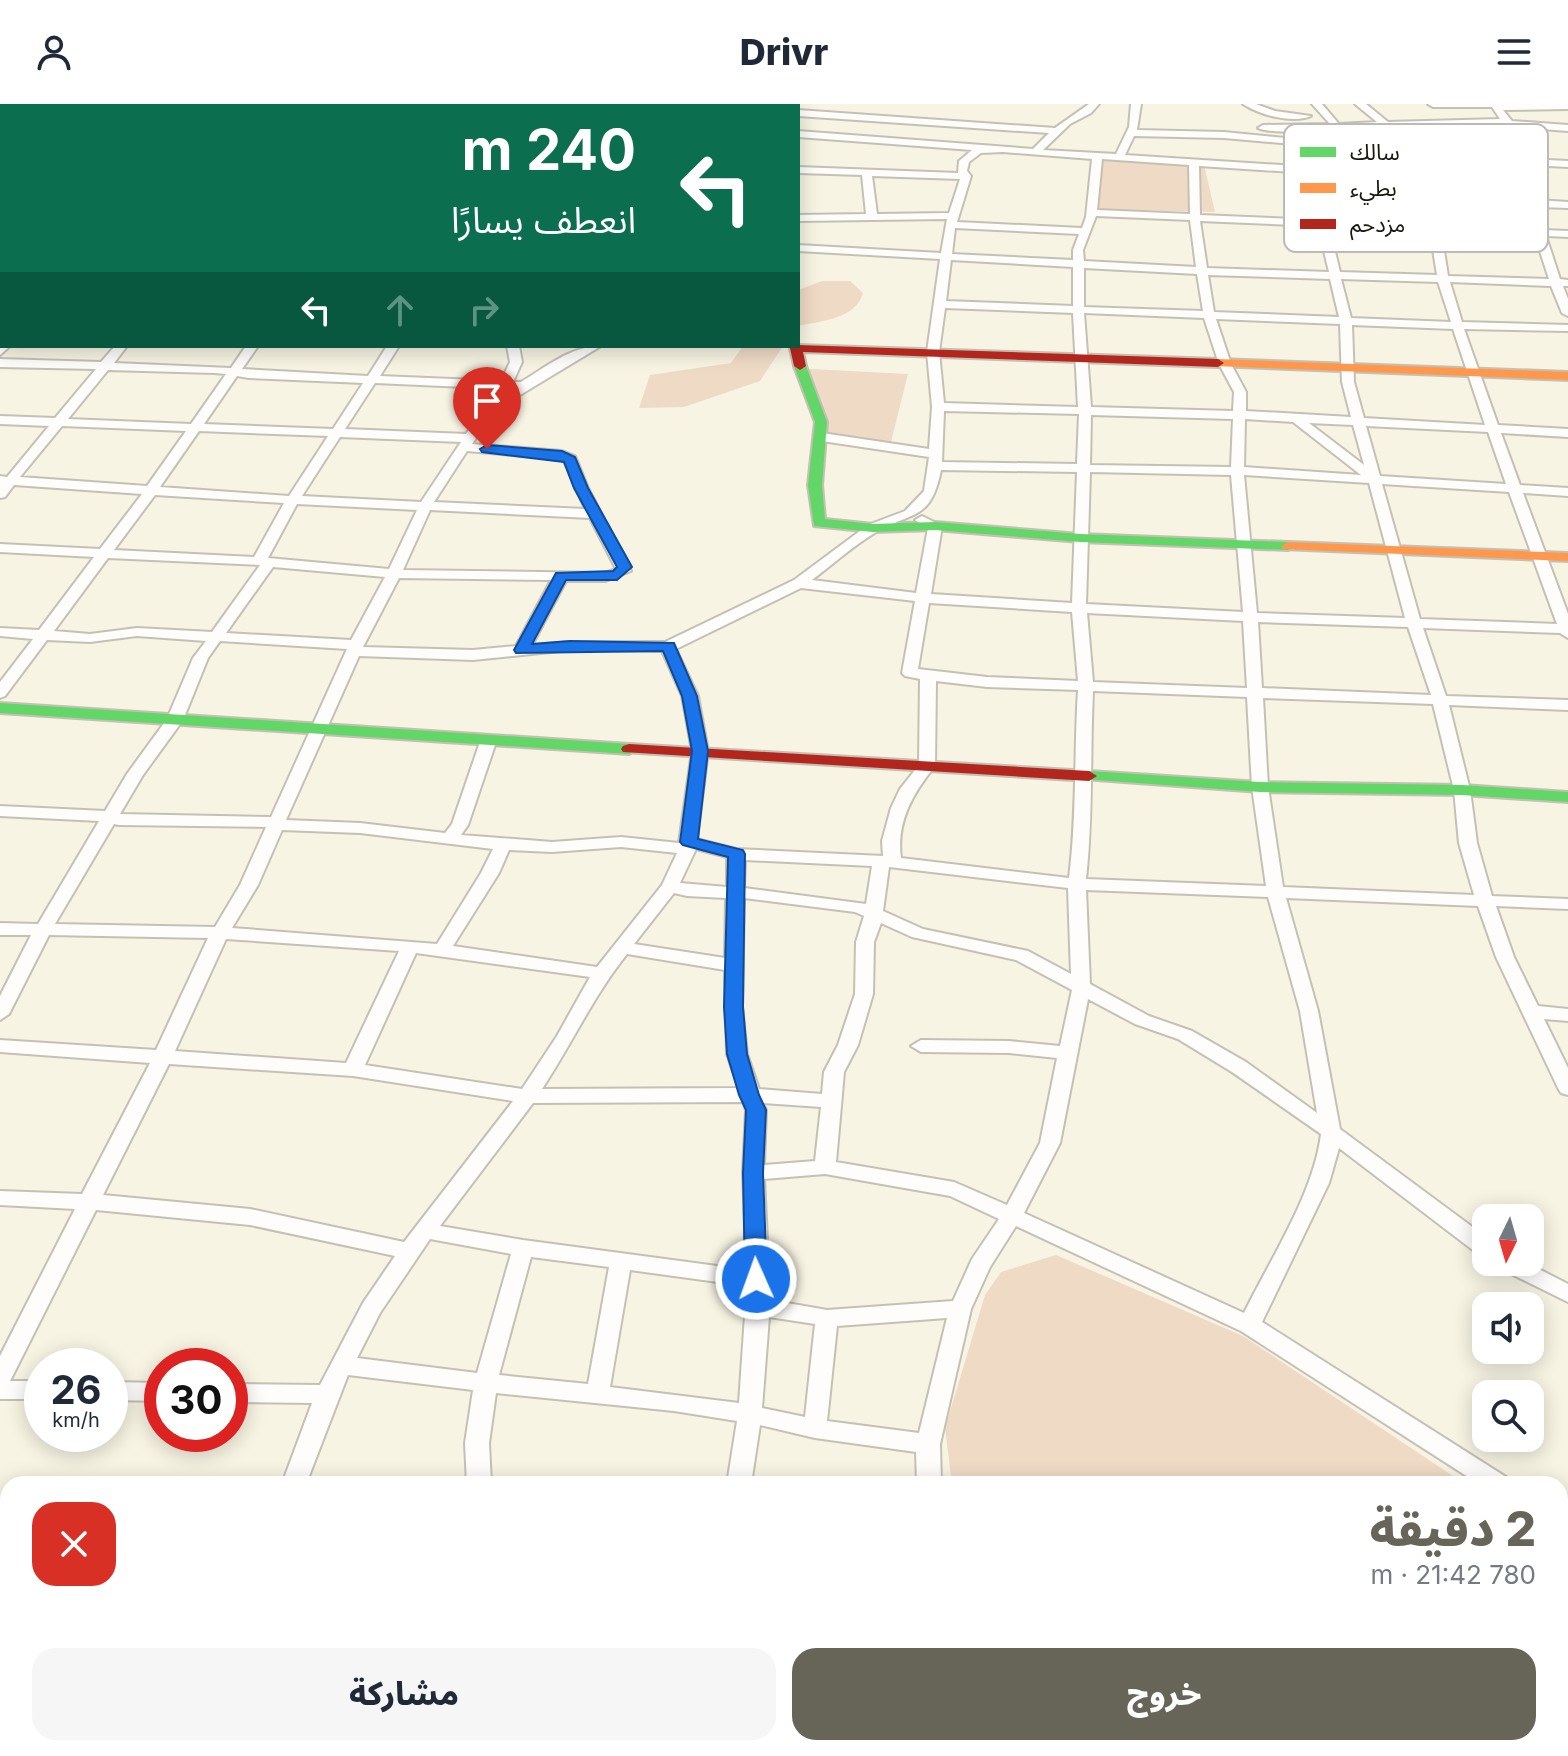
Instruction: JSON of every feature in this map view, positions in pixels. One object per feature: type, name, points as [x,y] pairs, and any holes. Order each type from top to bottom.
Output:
[{"type":"street","points":[[1035,152],[1057,131],[1094,104]]},
{"type":"street","points":[[1119,158],[1132,130],[1136,104]]},
{"type":"street","points":[[1248,104],[1274,114],[1373,114]]},
{"type":"street","points":[[1317,104],[1335,124]]},
{"type":"street","points":[[1360,104],[1385,124]]},
{"type":"street","points":[[1433,104],[1568,106]]},
{"type":"street","points":[[1492,105],[1508,123]]},
{"type":"street","points":[[800,113],[1057,131]]},
{"type":"street","points":[[1402,124],[1520,124]]},
{"type":"street","points":[[1548,126],[1568,128]]},
{"type":"street","points":[[1132,130],[1284,128]]},
{"type":"street","points":[[1205,131],[1284,140]]},
{"type":"street","points":[[800,134],[1284,169]]},
{"type":"street","points":[[0,632],[90,638],[137,632],[473,655],[570,646],[668,647],[799,583],[873,528],[910,514],[930,492],[938,407],[933,352],[952,220],[966,176],[962,165],[968,155],[990,149]]},
{"type":"street","points":[[929,1476],[928,1444],[960,1309],[980,1265],[1012,1216],[1050,1143],[1081,989],[1077,884],[1083,834],[1081,775],[1086,684],[1079,608],[1085,413],[1079,245],[1091,213],[1097,157]]},
{"type":"street","points":[[1548,163],[1568,164]]},
{"type":"street","points":[[1194,164],[1195,216],[1209,315],[1225,364],[1240,392],[1237,471],[1246,545],[1260,787],[1275,891],[1309,1011],[1331,1132],[1328,1159],[1319,1183],[1249,1325]]},
{"type":"street","points":[[800,170],[966,176]]},
{"type":"street","points":[[867,173],[872,217]]},
{"type":"street","points":[[1548,204],[1568,205]]},
{"type":"street","points":[[1091,213],[1284,220]]},
{"type":"street","points":[[803,239],[872,217],[1084,231]]},
{"type":"street","points":[[1548,233],[1568,234]]},
{"type":"street","points":[[803,239],[946,256],[1080,264],[1568,283]]},
{"type":"street","points":[[1329,252],[1346,321],[1348,382],[1392,549],[1440,700],[1462,790],[1468,843],[1505,957],[1568,1088]]},
{"type":"street","points":[[799,583],[925,598],[1079,608],[1248,617],[1413,621],[1567,631],[1472,372],[1443,279],[1439,252]]},
{"type":"street","points":[[1545,252],[1568,313]]},
{"type":"street","points":[[940,304],[1568,328]]},
{"type":"street","points":[[0,494],[5,480],[61,422],[120,348]]},
{"type":"street","points":[[0,693],[152,489],[250,348]]},
{"type":"street","points":[[0,1014],[42,932],[135,774],[175,720],[201,658],[263,563],[293,500],[392,348]]},
{"type":"street","points":[[513,348],[515,385]]},
{"type":"street","points":[[0,1378],[163,1056],[210,951],[249,885],[355,648],[426,504],[464,442],[490,407],[515,385],[590,348]]},
{"type":"street","points":[[1568,376],[796,348],[802,375],[818,410],[822,437],[815,485],[819,523],[873,528],[935,526],[1080,538],[1568,557]]},
{"type":"street","points":[[0,363],[515,385]]},
{"type":"street","points":[[938,407],[1241,415],[1568,433]]},
{"type":"street","points":[[1297,419],[1373,478]]},
{"type":"street","points":[[0,420],[339,433],[464,442],[564,456],[570,459],[581,488],[624,571],[606,577],[394,574],[0,548]]},
{"type":"street","points":[[822,437],[935,460],[1082,468],[1237,471],[1568,492]]},
{"type":"street","points":[[5,480],[293,500],[597,514]]},
{"type":"street","points":[[910,514],[935,526]]},
{"type":"street","points":[[935,526],[910,673],[928,677],[1568,705]]},
{"type":"street","points":[[522,650],[561,576]]},
{"type":"street","points":[[297,1476],[327,1394],[371,1309],[409,1251],[527,1096],[620,947],[670,886],[688,845],[700,751],[690,696],[668,647]]},
{"type":"street","points":[[927,766],[928,677]]},
{"type":"street","points":[[0,708],[488,742],[700,751],[1260,787],[1462,790],[1568,797]]},
{"type":"street","points":[[450,838],[460,825],[488,742]]},
{"type":"street","points":[[825,1167],[834,1072],[848,1045],[864,994],[865,942],[872,911],[903,803],[914,776],[927,766]]},
{"type":"street","points":[[0,811],[110,816],[119,820],[276,822],[287,826],[360,828],[503,845],[552,847],[621,842],[688,845],[736,854],[886,863],[1077,884],[1568,904]]},
{"type":"street","points":[[442,950],[490,873],[503,845]]},
{"type":"street","points":[[736,854],[733,1007],[737,1054],[756,1110],[753,1173],[759,1307],[750,1414],[740,1476]]},
{"type":"street","points":[[670,886],[687,891],[800,897],[872,911],[882,919],[918,933],[1022,955],[1142,1020],[1185,1035],[1239,1067],[1472,1238]]},
{"type":"street","points":[[0,929],[222,933],[410,946],[602,973]]},
{"type":"street","points":[[353,1070],[410,946]]},
{"type":"street","points":[[620,947],[736,966]]},
{"type":"street","points":[[1531,1011],[1568,1015]]},
{"type":"street","points":[[0,1046],[353,1070],[527,1096],[749,1095],[830,1101]]},
{"type":"street","points":[[921,1046],[1009,1047],[1067,1053]]},
{"type":"street","points":[[753,1173],[825,1167],[942,1185],[1249,1325],[1485,1476]]},
{"type":"street","points":[[0,1198],[89,1202],[250,1217],[409,1251]]},
{"type":"street","points":[[426,1231],[523,1248],[756,1279]]},
{"type":"street","points":[[479,1476],[477,1443],[486,1382],[523,1248]]},
{"type":"street","points":[[598,1392],[621,1262]]},
{"type":"street","points":[[1534,1276],[1568,1294]]},
{"type":"street","points":[[759,1307],[827,1318],[960,1309]]},
{"type":"street","points":[[815,1429],[827,1318]]},
{"type":"street","points":[[342,1365],[598,1392],[750,1414],[815,1429],[928,1444]]},
{"type":"street","points":[[0,1390],[24,1390]]},
{"type":"street","points":[[248,1393],[327,1394]]},
{"type":"shaded area","points":[[1096,153],[1203,161],[1215,212],[1099,209]]},
{"type":"shaded area","points":[[822,281],[850,281],[863,293],[859,302],[845,314],[800,326],[800,289]]},
{"type":"shaded area","points":[[742,348],[782,348],[760,381],[684,407],[639,408],[650,375],[731,363]]},
{"type":"shaded area","points":[[792,368],[908,374],[891,442],[827,434]]},
{"type":"shaded area","points":[[1056,1255],[1243,1336],[1453,1476],[951,1476],[945,1428],[985,1295],[1001,1272]]},
{"type":"traffic: fast","points":[[800,366],[821,422],[815,485],[819,523],[873,528],[935,526],[1080,538],[1288,546]]},
{"type":"traffic: fast","points":[[0,708],[629,749]]},
{"type":"traffic: fast","points":[[1089,776],[1260,787],[1462,790],[1568,797]]},
{"type":"traffic: slow","points":[[1218,363],[1568,376]]},
{"type":"traffic: slow","points":[[1288,546],[1568,557]]},
{"type":"traffic: jam","points":[[800,366],[796,348],[1218,363]]},
{"type":"traffic: jam","points":[[629,749],[1089,776]]},
{"type":"route","points":[[487,449],[562,455],[570,459],[581,488],[624,567],[624,571],[617,576],[561,576],[522,650],[570,646],[668,647],[690,696],[700,751],[697,796],[689,842],[736,854],[733,1007],[737,1054],[756,1110],[753,1173],[756,1279]]}]
